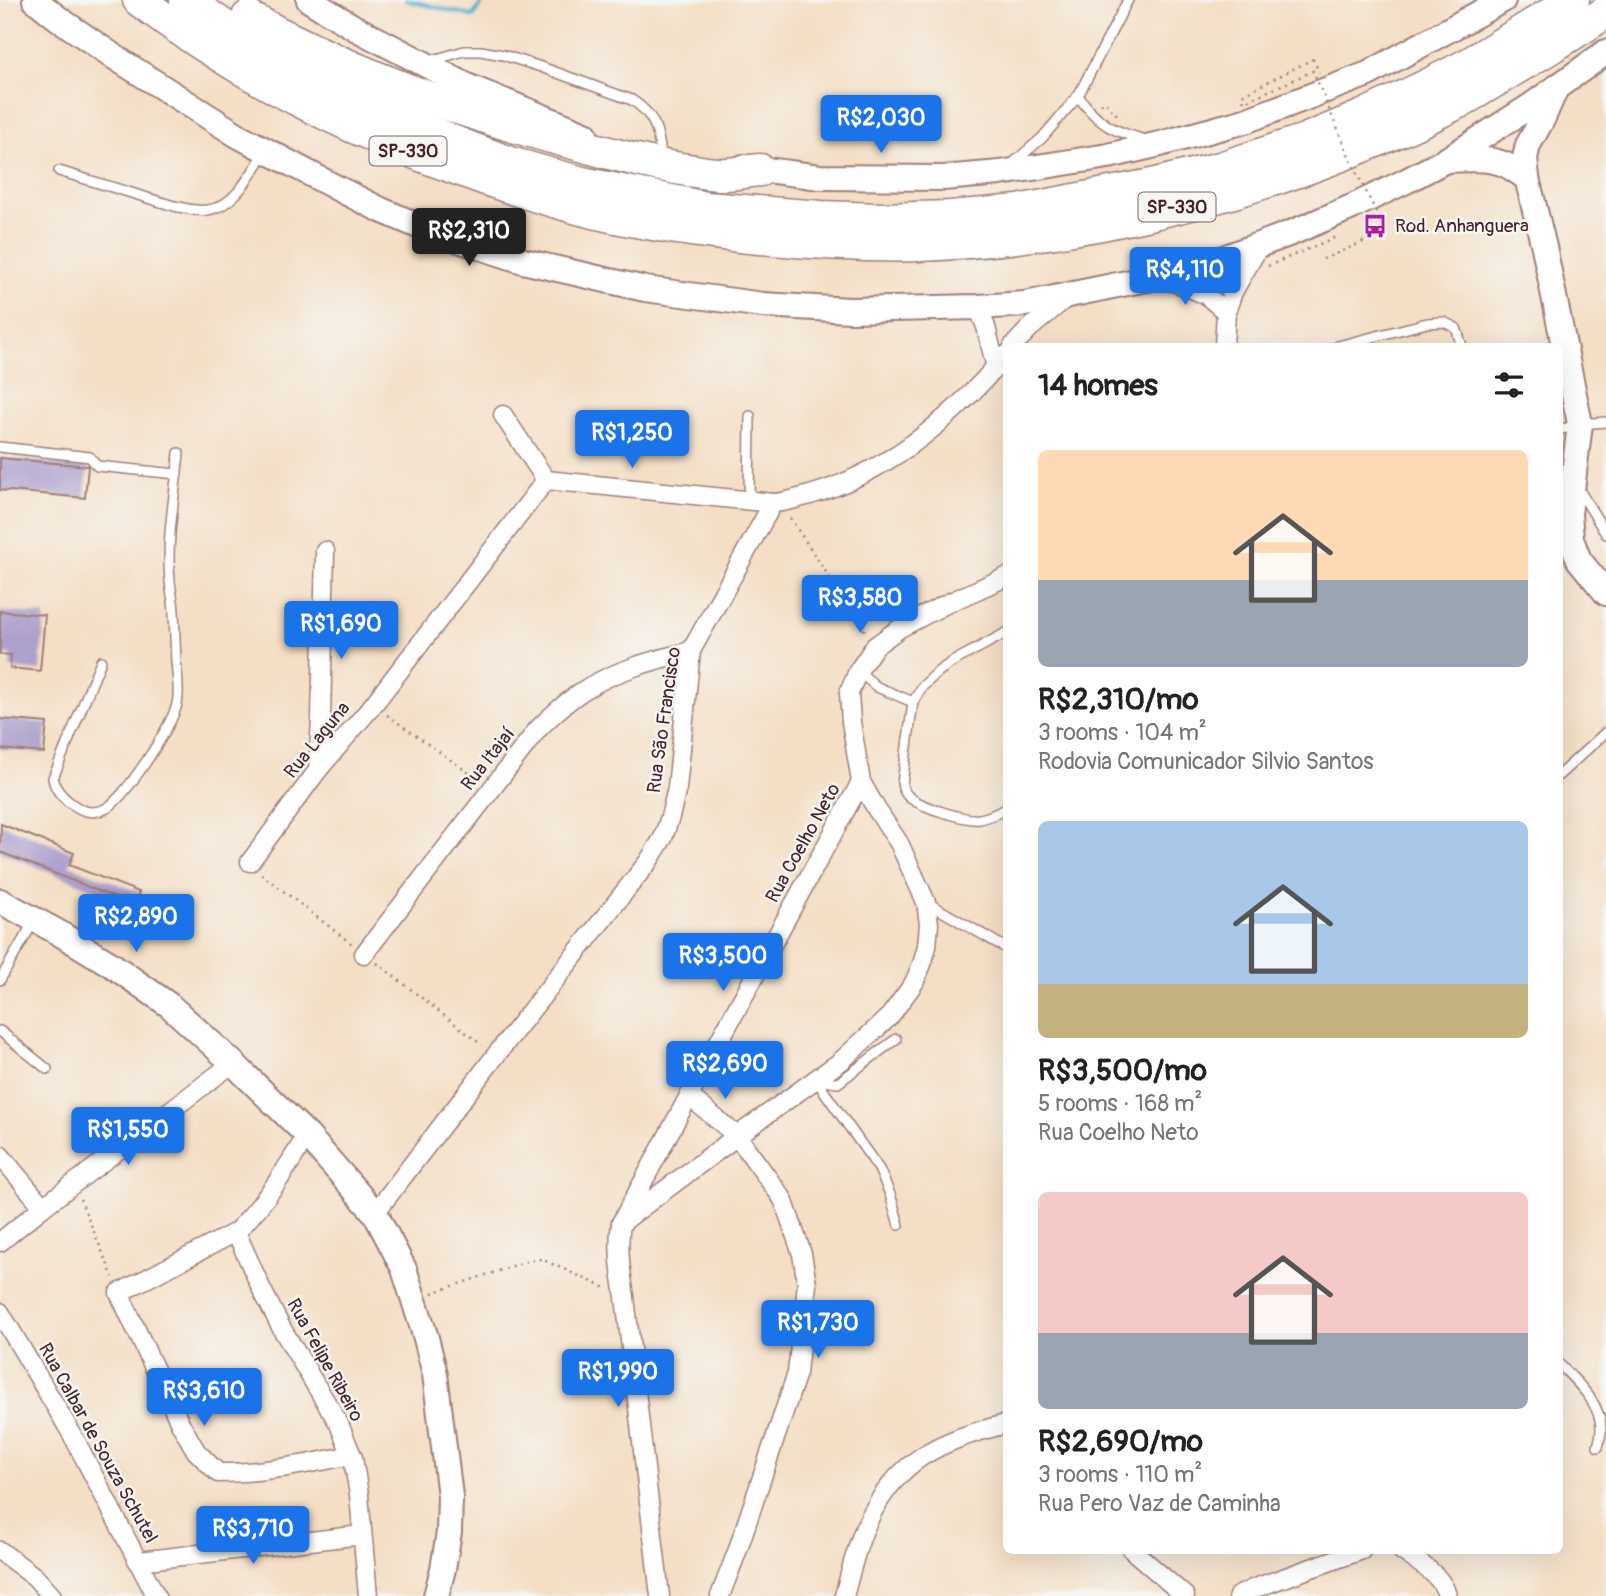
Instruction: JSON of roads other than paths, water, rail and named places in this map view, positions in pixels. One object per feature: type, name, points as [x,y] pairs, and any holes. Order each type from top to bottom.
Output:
[{"type":"highway","name":"SP-330","points":[[139,0],[174,26],[254,76],[343,123],[505,186],[580,209],[707,232],[831,243],[920,245],[1066,230],[1126,219],[1280,177],[1341,155],[1454,105],[1566,39],[1606,12]]},
{"type":"highway","name":"SP-330","points":[[186,0],[228,29],[336,89],[454,142],[509,163],[582,183],[706,208],[880,219],[1018,211],[1152,185],[1220,168],[1305,140],[1424,87],[1469,64],[1573,0]]},
{"type":"highway","points":[[216,0],[374,77],[495,121],[608,154],[661,166],[719,174],[761,170]]},
{"type":"main road","points":[[35,0],[116,58],[239,136],[381,210],[428,230],[523,261],[645,289],[763,305],[850,310],[1025,304],[1207,264],[1352,207],[1446,160],[1606,52]]},
{"type":"main road","points":[[309,0],[355,28],[467,86],[609,143],[661,155],[820,177],[943,178],[1000,173],[1108,156],[1245,121],[1368,74],[1503,0]]},
{"type":"main road","points":[[1556,88],[1528,145],[1525,158],[1527,178],[1544,247],[1558,343]]},
{"type":"main road","points":[[1446,160],[1499,162],[1527,178]]},
{"type":"main road","points":[[1563,379],[1570,427],[1573,481],[1571,539],[1579,560],[1606,593]]},
{"type":"main road","points":[[0,901],[142,985],[169,1005],[307,1135],[374,1213],[404,1269],[435,1374],[450,1496],[449,1532],[436,1596]]},
{"type":"street","points":[[1224,343],[1226,312],[1233,292],[1261,243]]},
{"type":"street","points":[[1156,277],[1206,295],[1226,312]]},
{"type":"street","points":[[1016,343],[1067,296]]},
{"type":"street","points":[[503,415],[546,480],[777,503],[823,491],[890,459],[967,400],[1001,361],[991,345],[978,307]]},
{"type":"street","name":"Rua Laguna","points":[[250,862],[317,771],[373,705],[546,480]]},
{"type":"street","name":"Rua São Francisco","points":[[374,1213],[648,862],[663,838],[679,777],[691,651],[777,503]]},
{"type":"street","points":[[317,771],[325,551]]},
{"type":"street","points":[[621,1223],[841,1061],[890,1016],[914,983],[927,946],[929,924],[926,902],[899,843],[861,782],[849,693],[858,671],[875,646],[900,628],[946,604],[1003,579]]},
{"type":"street","name":"Rua Itajaí","points":[[364,954],[538,729],[562,706],[614,675],[655,659],[691,651]]},
{"type":"street","points":[[320,719],[349,733]]},
{"type":"street","name":"Rua Coelho Neto","points":[[660,1596],[618,1256],[621,1223],[861,782]]},
{"type":"street","points":[[0,1242],[233,1063]]},
{"type":"street","points":[[688,1096],[737,1136],[783,1199],[802,1254],[807,1284],[797,1373],[720,1596]]},
{"type":"street","points":[[307,1135],[269,1196],[236,1232],[119,1293],[180,1423],[196,1451],[218,1473],[243,1473],[299,1466],[352,1455]]},
{"type":"street","points":[[0,1155],[43,1208]]},
{"type":"street","name":"Rua Felipe Ribeiro","points":[[236,1232],[282,1329],[339,1424],[352,1455],[359,1495],[368,1596]]},
{"type":"street","name":"Rua Calbar de Souza Schutel","points":[[0,1312],[73,1436],[156,1596]]},
{"type":"street","points":[[844,1596],[866,1525],[898,1475],[923,1454],[958,1437],[1003,1425]]},
{"type":"street","points":[[139,1561],[362,1535]]},
{"type":"street","points":[[0,1551],[35,1577],[52,1596]]},
{"type":"street","points":[[1137,1554],[1185,1596]]},
{"type":"street","points":[[1238,1596],[1351,1554]]},
{"type":"street","points":[[1407,1554],[1438,1580],[1447,1596]]},
{"type":"lane","points":[[1000,173],[1042,138],[1078,96],[1128,0]]},
{"type":"lane","points":[[422,64],[464,51],[481,51],[541,67],[632,100],[652,118],[658,133],[661,155]]},
{"type":"lane","points":[[1078,96],[1090,112],[1111,129],[1160,144]]},
{"type":"lane","points":[[59,171],[174,206],[209,210],[225,203],[240,191],[267,151]]},
{"type":"lane","points":[[1350,343],[1427,323],[1444,322],[1456,328],[1461,343]]},
{"type":"lane","points":[[749,501],[750,416]]},
{"type":"lane","points":[[1570,427],[1606,422]]},
{"type":"lane","points":[[0,447],[90,457],[97,467],[177,474]]},
{"type":"lane","points":[[101,661],[53,778],[54,786],[61,795],[79,809],[88,812],[99,812],[117,801],[169,723],[177,704],[169,551],[179,453]]},
{"type":"lane","points":[[1573,481],[1606,534]]},
{"type":"lane","points":[[1003,638],[954,661],[922,687],[913,702],[902,784],[910,798],[965,818],[978,819],[1003,811]]},
{"type":"lane","points":[[858,671],[877,687],[913,702]]},
{"type":"lane","points":[[1563,771],[1606,732]]},
{"type":"lane","points":[[926,902],[1003,945]]},
{"type":"lane","points":[[0,980],[35,920]]},
{"type":"lane","points":[[0,1031],[47,1069]]},
{"type":"lane","points":[[816,1080],[838,1083],[896,1039]]},
{"type":"lane","points":[[816,1080],[879,1169],[900,1225]]},
{"type":"lane","points":[[1563,1368],[1590,1398],[1596,1410],[1601,1431],[1598,1447]]},
{"type":"waterway","points":[[406,0],[473,16],[484,0]]},
{"type":"place","name":"Rod. Anhanguera","points":[[1375,226]]}]
